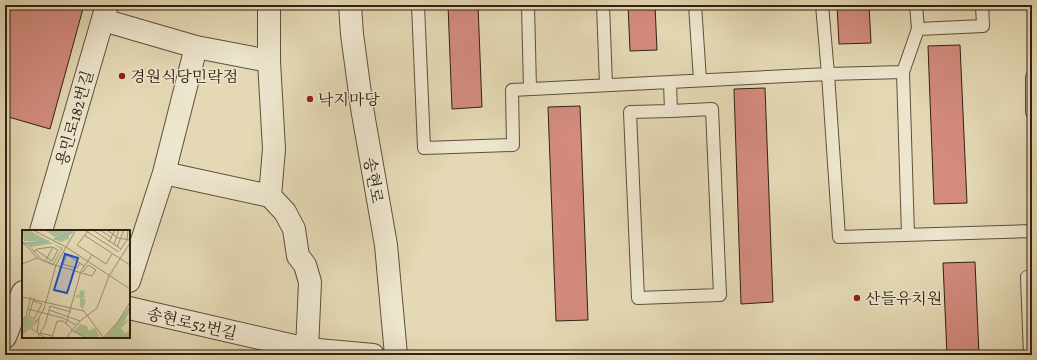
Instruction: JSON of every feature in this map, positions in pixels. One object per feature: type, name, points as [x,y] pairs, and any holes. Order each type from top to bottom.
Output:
[{"type":"street","points":[[270,5],[269,61],[274,149],[270,196]]},
{"type":"street","name":"송현로","points":[[350,5],[352,34],[362,108],[386,244],[396,355]]},
{"type":"street","points":[[105,13],[196,47],[269,61]]},
{"type":"street","name":"용민로182번길","points":[[41,230],[105,13]]},
{"type":"street","points":[[130,279],[164,173],[196,47]]},
{"type":"street","points":[[164,173],[270,196],[285,212],[294,229],[298,256],[305,265],[310,282],[307,349]]},
{"type":"street","points":[[5,337],[22,294]]},
{"type":"street","name":"송현로52번길","points":[[130,308],[307,349],[373,355]]},
{"type":"lane","points":[[418,5],[424,148],[513,145],[512,90],[828,74],[903,72]]},
{"type":"lane","points":[[528,5],[530,89]]},
{"type":"lane","points":[[604,5],[606,85]]},
{"type":"lane","points":[[695,5],[700,80]]},
{"type":"lane","points":[[822,5],[839,237],[1032,231]]},
{"type":"lane","points":[[908,235],[903,72],[918,29],[916,5]]},
{"type":"lane","points":[[918,29],[983,26],[982,5]]},
{"type":"lane","points":[[1032,77],[1032,112]]},
{"type":"lane","points":[[670,82],[671,110]]},
{"type":"lane","points":[[712,109],[720,295],[638,298],[630,112],[671,110],[712,109]]},
{"type":"lane","points":[[1030,355],[1027,277],[1032,276]]},
{"type":"building","points":[[5,5],[84,5],[50,129],[5,116]]},
{"type":"building","points":[[448,5],[478,5],[482,107],[452,109]]},
{"type":"building","points":[[628,5],[655,5],[657,50],[630,51]]},
{"type":"building","points":[[837,5],[869,5],[871,43],[839,44]]},
{"type":"building","points":[[960,45],[967,203],[934,204],[928,46]]},
{"type":"building","points":[[765,88],[773,302],[741,304],[734,89]]},
{"type":"building","points":[[580,106],[588,320],[556,321],[548,107]]},
{"type":"building","points":[[975,262],[979,355],[947,355],[943,263]]},
{"type":"place","name":"경원식당민락점","points":[[122,76]]},
{"type":"place","name":"낙지마당","points":[[310,99]]},
{"type":"place","name":"산들유치원","points":[[857,298]]}]
